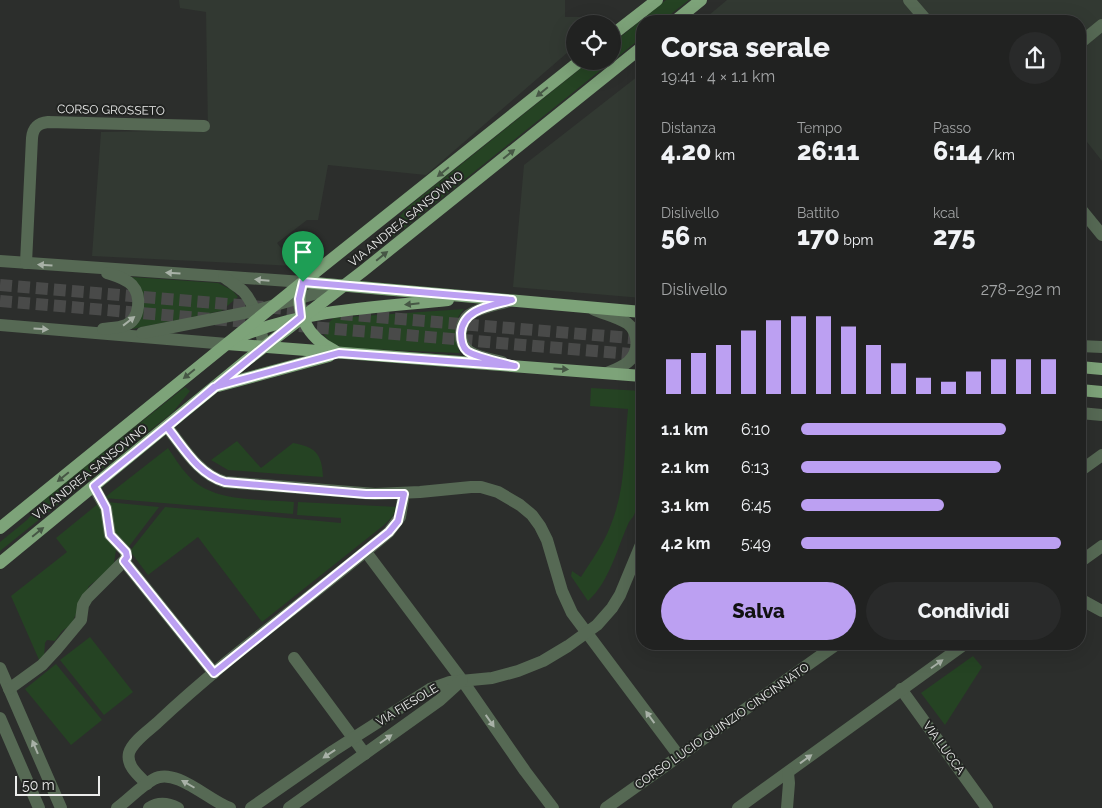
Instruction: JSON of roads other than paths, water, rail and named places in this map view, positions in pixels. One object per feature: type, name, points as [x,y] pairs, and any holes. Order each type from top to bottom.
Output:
[{"type":"main road","points":[[638,15],[657,0]]},
{"type":"main road","points":[[682,15],[701,0]]},
{"type":"main road","points":[[621,29],[636,17]]},
{"type":"main road","name":"VIA ANDREA SANSOVINO","points":[[0,563],[264,346],[344,286],[636,52]]},
{"type":"main road","name":"VIA ANDREA SANSOVINO","points":[[0,528],[303,282],[569,70]]},
{"type":"main road","points":[[339,353],[318,340],[301,317],[299,299],[303,282],[636,311]]},
{"type":"main road","points":[[257,320],[478,298]]},
{"type":"main road","points":[[227,344],[636,375]]},
{"type":"main road","points":[[214,387],[339,353]]},
{"type":"main road","points":[[1086,368],[1102,369]]},
{"type":"main road","points":[[1086,391],[1102,392]]},
{"type":"street","points":[[909,0],[922,15]]},
{"type":"street","points":[[1086,38],[1102,25]]},
{"type":"street","name":"CORSO GROSSETO","points":[[26,263],[32,138],[34,129],[39,124],[48,122],[204,126]]},
{"type":"street","points":[[1086,215],[1102,235]]},
{"type":"street","points":[[0,261],[303,282]]},
{"type":"street","points":[[83,332],[126,325],[134,318],[138,308],[137,294],[131,285],[116,276],[90,268]]},
{"type":"street","points":[[222,276],[244,292],[257,320],[264,346]]},
{"type":"street","points":[[275,306],[344,286]]},
{"type":"street","points":[[512,300],[468,316],[463,324],[461,339],[463,346],[469,352],[515,366]]},
{"type":"street","points":[[589,307],[626,323],[636,335],[636,345],[632,359],[607,373]]},
{"type":"street","points":[[125,337],[257,320]]},
{"type":"street","points":[[0,325],[125,337],[227,344]]},
{"type":"street","points":[[1086,346],[1102,347]]},
{"type":"street","points":[[1086,413],[1102,415]]},
{"type":"street","points":[[167,427],[199,467],[212,477],[225,482],[366,494],[404,494],[462,487],[481,488],[503,494],[534,519],[545,535],[566,602],[572,613],[679,756]]},
{"type":"street","points":[[1086,467],[1102,455]]},
{"type":"street","points":[[9,689],[35,670],[51,655],[81,620],[85,601],[127,557],[126,552],[110,535],[106,508],[94,486]]},
{"type":"street","points":[[147,784],[130,766],[128,757],[132,747],[166,714],[214,673],[389,532],[398,521],[404,494]]},
{"type":"street","points":[[1086,558],[1102,546]]},
{"type":"street","points":[[366,552],[462,680],[553,808]]},
{"type":"street","points":[[462,680],[496,677],[524,669],[548,658],[588,632],[606,616],[615,604],[636,556]]},
{"type":"street","points":[[124,561],[214,673]]},
{"type":"street","points":[[1086,602],[1102,610]]},
{"type":"street","name":"CORSO LUCIO QUINZIO CINCINNATO","points":[[606,808],[829,650]]},
{"type":"street","points":[[738,808],[956,650]]},
{"type":"street","points":[[294,658],[365,754]]},
{"type":"street","points":[[0,668],[61,808]]},
{"type":"street","name":"VIA FIESOLE","points":[[251,808],[430,689],[445,683],[462,680]]},
{"type":"street","name":"VIA FIESOLE","points":[[289,808],[440,700],[462,680]]},
{"type":"street","name":"VIA LUCCA","points":[[901,689],[987,808]]},
{"type":"street","points":[[0,718],[39,808]]},
{"type":"street","points":[[787,808],[788,773]]},
{"type":"street","points":[[117,808],[147,784],[156,778],[164,776],[173,777],[230,808]]},
{"type":"street","points":[[149,808],[154,805],[163,804],[178,808]]},
{"type":"tunnel","points":[[0,285],[311,311]]},
{"type":"tunnel","points":[[0,301],[259,323]]},
{"type":"tunnel","points":[[341,314],[636,339]]},
{"type":"tunnel","points":[[299,326],[636,354]]}]
